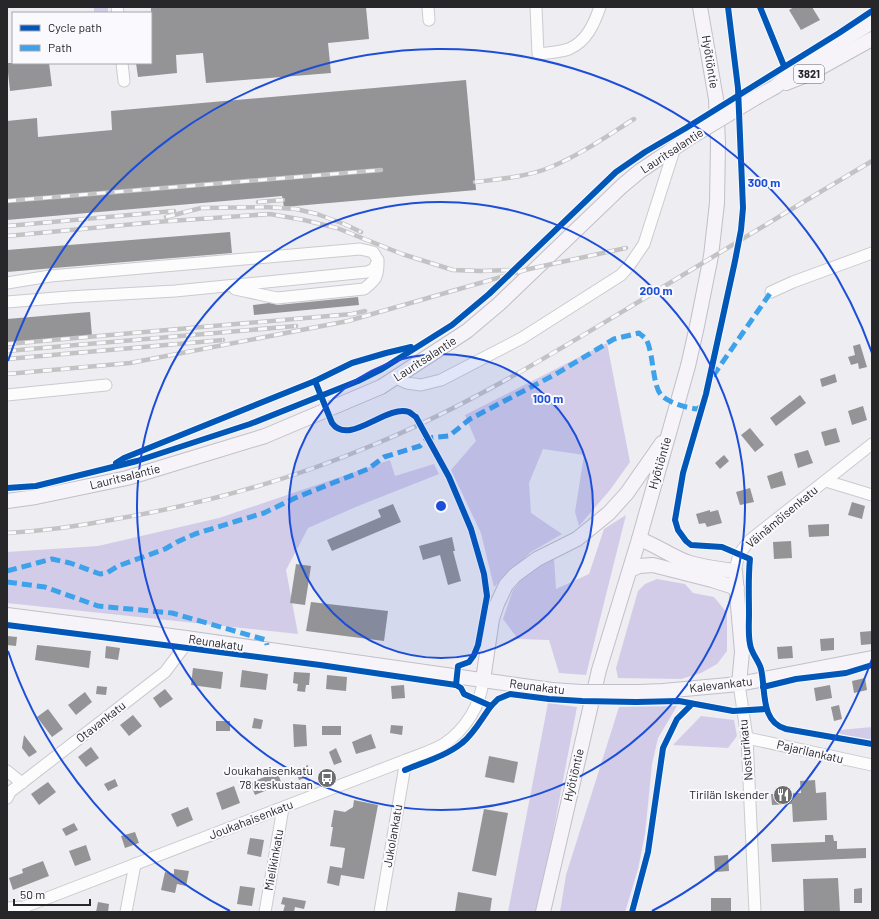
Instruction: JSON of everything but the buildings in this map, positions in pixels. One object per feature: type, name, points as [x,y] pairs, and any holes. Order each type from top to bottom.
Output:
[{"type":"main road","name":"Hyötiöntie","points":[[543,912],[599,670],[670,432],[697,326],[711,256],[717,203],[718,143],[716,99],[700,7]]},
{"type":"main road","name":"Lauritsalantie","points":[[7,501],[36,497],[127,478],[266,436],[381,387],[467,331],[499,304],[622,186],[681,144],[774,87],[801,66],[872,22]]},
{"type":"main road","name":"Lauritsalantie","points":[[774,87],[809,74],[872,39]]},
{"type":"main road","points":[[483,680],[492,619],[506,585],[537,559],[577,539],[609,513],[628,493],[670,432]]},
{"type":"main road","points":[[639,539],[654,544],[686,562],[735,571]]},
{"type":"main road","points":[[630,570],[639,566],[653,565],[737,588]]},
{"type":"main road","name":"Väinämöisenkatu","points":[[735,571],[742,652],[739,684]]},
{"type":"main road","name":"Reunakatu","points":[[7,615],[186,638],[552,690],[581,692],[663,691]]},
{"type":"main road","name":"Kalevankatu","points":[[663,691],[739,684],[872,658]]},
{"type":"street","points":[[428,7],[429,20]]},
{"type":"street","points":[[536,7],[538,54],[569,48],[585,38],[596,20],[600,7]]},
{"type":"street","points":[[122,64],[124,82]]},
{"type":"street","points":[[396,378],[407,383],[422,385],[441,380],[522,338],[621,275],[630,266],[644,244],[681,144]]},
{"type":"street","points":[[7,283],[50,276],[360,249],[373,252],[378,260],[378,275],[373,282],[364,289],[277,298],[244,290],[220,287]]},
{"type":"street","points":[[771,292],[793,282],[872,253]]},
{"type":"street","points":[[7,302],[68,296],[175,292],[367,272],[374,269],[378,260]]},
{"type":"street","points":[[7,395],[106,386]]},
{"type":"street","name":"Väinämöisenkatu","points":[[735,571],[739,554],[750,540],[872,444]]},
{"type":"street","points":[[826,481],[872,495]]},
{"type":"street","name":"Otavankatu","points":[[7,798],[10,792],[165,672],[184,648],[186,638]]},
{"type":"street","name":"Joukahaisenkatu","points":[[7,908],[24,907],[283,808],[444,744],[460,730],[475,710],[482,691],[483,680]]},
{"type":"street","name":"Nosturikatu","points":[[739,684],[747,738],[755,912]]},
{"type":"street","name":"Pajarilankatu","points":[[747,738],[872,766]]},
{"type":"street","name":"Jukolankatu","points":[[380,912],[406,760]]},
{"type":"street","points":[[7,771],[22,783]]},
{"type":"street","name":"Mielikinkatu","points":[[265,912],[283,808]]},
{"type":"street","points":[[126,912],[135,864]]},
{"type":"shaded area","points":[[94,7],[108,7],[108,12],[94,12]]},
{"type":"shaded area","points":[[607,343],[630,462],[610,490],[579,526],[575,512],[584,455],[543,449],[529,483],[531,513],[562,534],[531,552],[494,587],[481,533],[451,470],[476,441],[465,415]]},
{"type":"shaded area","points":[[390,460],[395,476],[434,464],[439,474],[358,506],[308,528],[286,570],[298,634],[7,603],[7,552],[98,546],[219,518]]},
{"type":"shaded area","points":[[626,515],[586,675],[559,673],[549,640],[518,639],[503,619],[513,590],[527,573],[554,559],[556,589],[589,574],[604,529]]},
{"type":"shaded area","points":[[657,579],[685,584],[693,593],[714,597],[727,613],[727,651],[717,664],[701,673],[681,679],[618,678],[616,668],[638,591],[645,584]]},
{"type":"shaded area","points":[[548,703],[577,707],[538,912],[508,912]]},
{"type":"shaded area","points":[[677,706],[658,738],[652,764],[645,834],[638,869],[625,912],[560,912],[566,875],[619,707]]},
{"type":"shaded area","points":[[701,716],[734,720],[737,736],[728,748],[673,745]]},
{"type":"shaded area","points":[[872,727],[872,740],[840,734],[840,730]]},
{"type":"railway","points":[[475,182],[504,179],[551,167],[583,151],[634,119]]},
{"type":"railway","points":[[7,533],[48,530],[89,524],[182,506],[246,490],[278,480],[342,458],[373,445],[439,415],[536,363],[872,161]]},
{"type":"railway","points":[[7,201],[381,170]]},
{"type":"railway","points":[[258,202],[283,200]]},
{"type":"railway","points":[[166,217],[201,208],[265,207],[296,209],[317,214],[361,232]]},
{"type":"railway","points":[[7,226],[174,211]]},
{"type":"railway","points":[[7,236],[156,222],[270,214],[337,228],[402,254],[453,270],[513,270]]},
{"type":"railway","points":[[7,374],[130,363],[348,321],[529,269],[626,248]]},
{"type":"railway","points":[[7,344],[352,314],[365,311]]},
{"type":"railway","points":[[7,351],[296,326]]},
{"type":"railway","points":[[7,359],[223,340]]},
{"type":"marked path","points":[[713,376],[771,292]]},
{"type":"marked path","points":[[7,571],[52,559],[70,563],[100,574],[107,573],[118,566],[165,549],[195,534],[264,513],[295,498],[368,469],[384,457],[420,446],[428,438],[449,436],[470,419],[556,374],[614,339],[639,333],[646,339],[649,345],[656,385],[662,396],[665,399],[688,408],[697,409],[703,405]]},
{"type":"marked path","points":[[7,582],[45,587],[98,606],[172,613],[266,640],[267,645]]},
{"type":"cycle path","points":[[728,7],[738,88],[743,208],[741,230],[706,394],[683,473],[675,520],[678,530],[691,545],[722,547],[750,559],[749,640],[752,651],[761,669],[764,695],[768,712],[772,720],[786,729],[872,744]]},
{"type":"cycle path","points":[[760,7],[784,66]]},
{"type":"cycle path","points":[[7,488],[36,486],[137,461],[250,424],[358,381],[382,369],[452,325],[489,294],[616,172],[645,152],[839,33],[872,11]]},
{"type":"cycle path","points":[[116,463],[124,458],[315,381],[352,363],[411,347]]},
{"type":"cycle path","points":[[315,381],[332,423],[339,429],[348,430],[358,428],[400,411],[411,413],[416,417],[449,477],[471,529],[484,574],[487,596],[478,645],[469,662],[458,666],[456,685]]},
{"type":"cycle path","points":[[7,625],[320,665],[456,685],[461,688],[464,694],[491,706],[498,699],[510,694],[549,699],[582,701],[679,701],[733,711],[766,709]]},
{"type":"cycle path","points":[[763,687],[796,679],[846,673],[872,665]]},
{"type":"cycle path","points":[[632,912],[648,852],[663,748],[677,719],[692,704]]},
{"type":"cycle path","points":[[405,770],[456,748],[474,731],[491,706]]},
{"type":"place","name":"Joukahaisenkatu 78 keskustaan","points":[[327,778]]},
{"type":"place","name":"Tirilän Iskender","points":[[783,795]]}]
